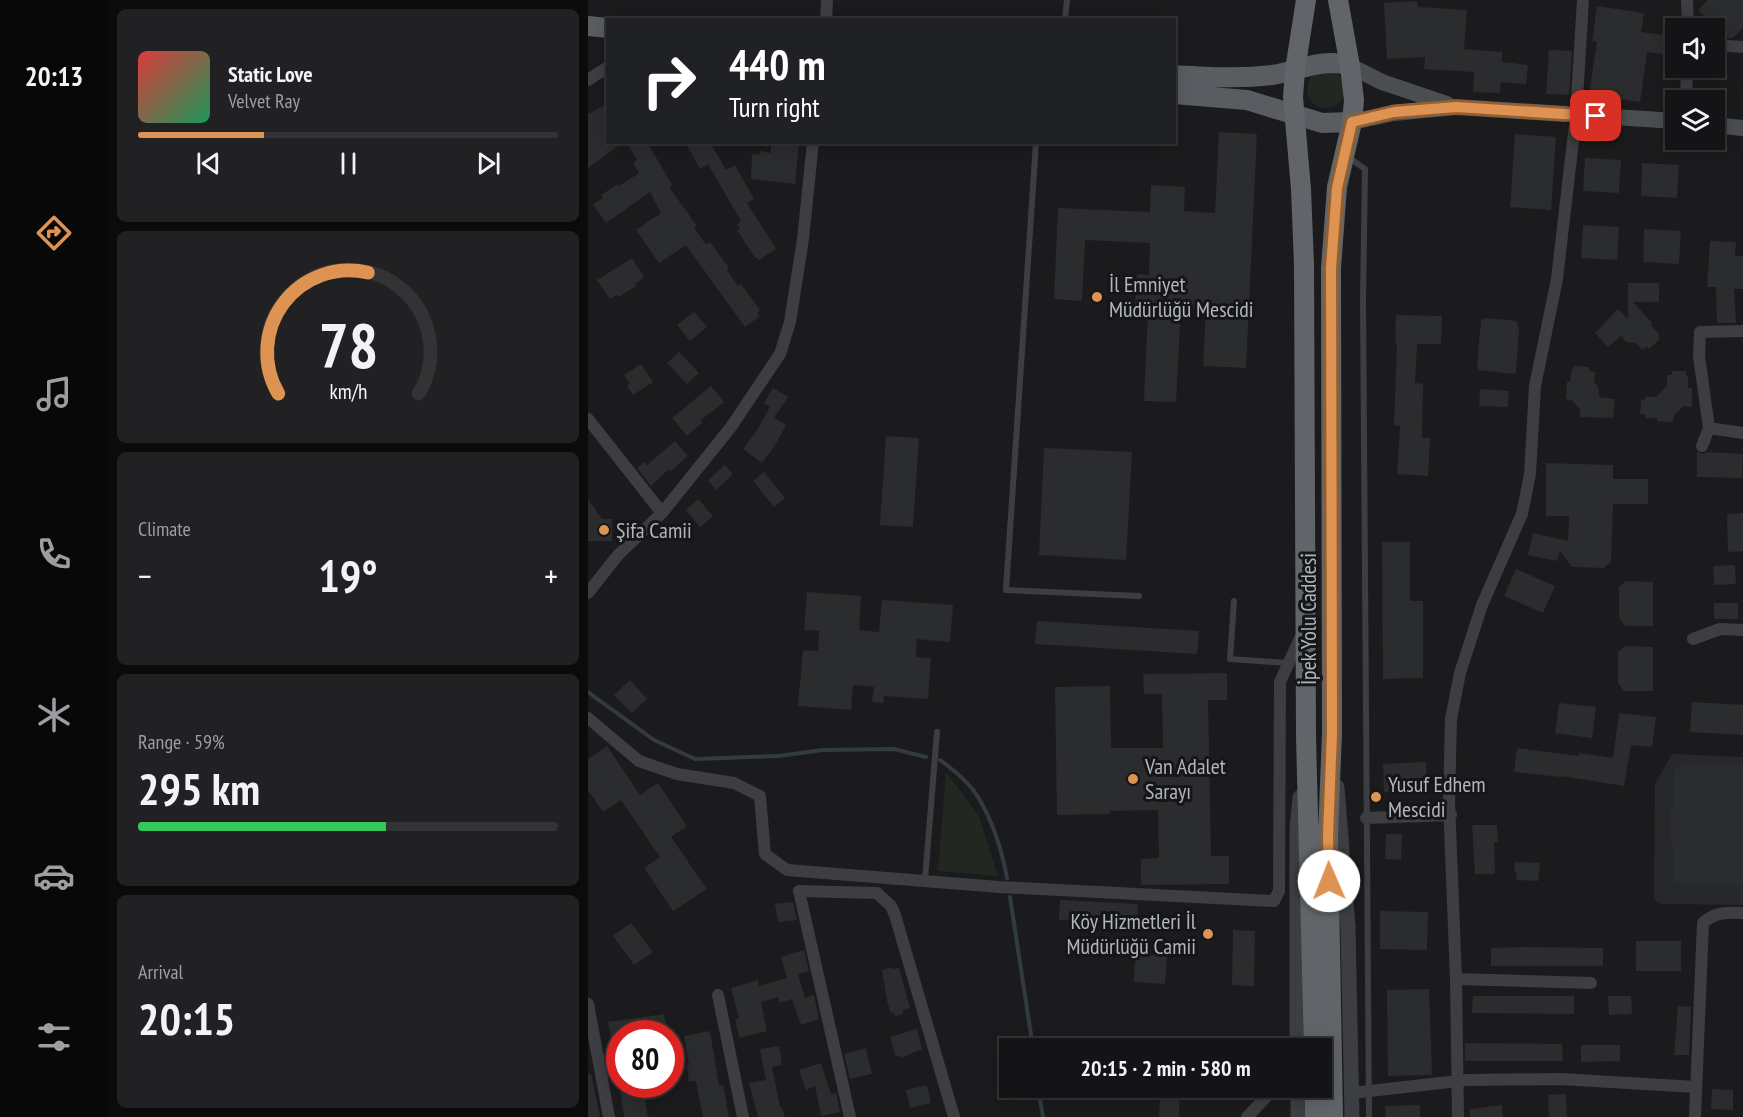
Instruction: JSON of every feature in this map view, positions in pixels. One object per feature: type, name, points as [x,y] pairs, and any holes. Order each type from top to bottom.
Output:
[{"type":"highway","points":[[1295,114],[1293,97],[1295,70],[1306,0]]},
{"type":"highway","points":[[1338,0],[1354,100],[1352,122]]},
{"type":"highway","name":"İpek Yolu Caddesi","points":[[1295,114],[1304,264],[1306,737],[1314,1038]]},
{"type":"highway","name":"İpek Yolu Caddesi","points":[[1333,1117],[1328,836],[1332,733],[1331,268],[1337,188],[1343,153],[1352,122]]},
{"type":"highway","points":[[1315,1098],[1315,1117]]},
{"type":"main road","points":[[588,26],[606,28]]},
{"type":"main road","points":[[588,39],[606,41]]},
{"type":"main road","points":[[1176,75],[1246,77],[1275,74],[1330,62],[1350,66],[1382,82],[1456,107]]},
{"type":"main road","points":[[1176,94],[1247,100],[1322,123],[1352,122],[1394,112],[1456,107],[1665,120]]},
{"type":"main road","points":[[1725,126],[1743,128]]},
{"type":"street","points":[[826,18],[827,0]]},
{"type":"street","points":[[1458,1117],[1456,979],[1448,767],[1451,719],[1460,673],[1482,605],[1522,514],[1530,474],[1535,386],[1557,279],[1576,115],[1583,0]]},
{"type":"street","points":[[1688,0],[1688,18]]},
{"type":"street","points":[[1725,46],[1743,47]]},
{"type":"street","points":[[588,80],[606,68]]},
{"type":"street","points":[[588,593],[618,555],[662,513],[731,427],[780,354],[790,322],[803,239],[813,144]]},
{"type":"street","points":[[1702,446],[1709,428],[1699,356],[1700,332],[1743,331]]},
{"type":"street","points":[[588,419],[662,513]]},
{"type":"street","points":[[1709,428],[1743,433]]},
{"type":"street","points":[[588,718],[639,761],[678,774],[734,783],[760,796],[765,854],[787,870],[999,887],[1274,901],[1279,891],[1280,681],[1305,626]]},
{"type":"street","points":[[1693,639],[1720,629],[1743,630]]},
{"type":"street","points":[[1332,733],[1346,905],[1352,1117]]},
{"type":"street","points":[[1297,1038],[1297,827],[1306,737]]},
{"type":"street","points":[[1366,818],[1451,815]]},
{"type":"street","points":[[850,1117],[799,891],[877,893],[891,906],[954,1117]]},
{"type":"street","points":[[1695,1117],[1703,923],[1722,912],[1743,913]]},
{"type":"street","points":[[1456,979],[1591,983]]},
{"type":"street","points":[[718,995],[743,1117]]},
{"type":"street","points":[[588,1004],[609,1117]]},
{"type":"street","points":[[1352,1093],[1457,1082],[1560,1079],[1696,1087]]},
{"type":"street","points":[[1247,1117],[1265,1098]]},
{"type":"street","points":[[1298,1098],[1298,1117]]},
{"type":"lane","points":[[1065,18],[1066,0]]},
{"type":"lane","points":[[1036,144],[1006,590],[1138,596]]},
{"type":"lane","points":[[1343,153],[1365,169],[1363,313],[1369,1117]]},
{"type":"lane","points":[[1234,601],[1230,659],[1289,663]]},
{"type":"lane","points":[[925,880],[937,732]]},
{"type":"shaded area","points":[[1326,70],[1339,76],[1345,89],[1339,102],[1326,108],[1313,102],[1307,89],[1313,76]]},
{"type":"shaded area","points":[[1672,754],[1743,757],[1743,905],[1661,904],[1654,899],[1655,784]]},
{"type":"shaded area","points":[[946,772],[979,816],[998,876],[938,871]]},
{"type":"building","points":[[1708,0],[1743,0],[1743,28],[1733,38],[1725,38],[1725,18],[1706,18],[1698,10]]},
{"type":"building","points":[[1417,1],[1418,7],[1467,10],[1464,49],[1502,52],[1502,62],[1528,65],[1526,84],[1501,82],[1500,93],[1473,92],[1474,72],[1424,69],[1425,57],[1387,59],[1384,3]]},
{"type":"building","points":[[1597,6],[1644,13],[1641,32],[1665,35],[1665,54],[1647,52],[1640,102],[1589,95],[1597,42],[1592,41]]},
{"type":"building","points":[[1549,50],[1572,51],[1569,95],[1546,94]]},
{"type":"building","points":[[606,105],[606,144],[621,144],[588,168],[588,114]]},
{"type":"building","points":[[1219,132],[1257,134],[1246,368],[1203,366],[1206,309],[1181,308],[1176,402],[1144,401],[1148,308],[1135,307],[1137,274],[1149,275],[1150,243],[1085,240],[1082,301],[1054,299],[1058,208],[1150,212],[1151,185],[1185,187],[1184,211],[1215,213]]},
{"type":"building","points":[[1515,134],[1556,137],[1551,210],[1510,207]]},
{"type":"building","points":[[627,144],[648,144],[672,185],[669,187],[697,226],[694,228],[704,242],[707,244],[710,242],[729,268],[727,270],[738,286],[741,284],[760,310],[757,313],[760,316],[745,327],[686,245],[659,263],[636,230],[661,213],[650,192],[606,223],[593,204],[603,198],[601,195],[639,173],[633,162],[637,160]]},
{"type":"building","points":[[686,144],[711,144],[726,170],[735,165],[754,199],[747,203],[776,249],[759,260],[755,258],[737,230],[740,228],[737,224],[741,221],[708,164],[700,169]]},
{"type":"building","points":[[771,144],[799,144],[795,184],[751,179],[752,154],[759,155],[760,151],[771,153]]},
{"type":"building","points":[[1585,158],[1621,160],[1619,193],[1583,191]]},
{"type":"building","points":[[1642,163],[1679,165],[1677,198],[1641,196]]},
{"type":"building","points":[[1583,225],[1619,227],[1617,260],[1581,258]]},
{"type":"building","points":[[1644,229],[1681,231],[1679,264],[1643,262]]},
{"type":"building","points":[[1710,241],[1736,242],[1735,256],[1743,256],[1743,289],[1734,289],[1736,323],[1717,323],[1716,287],[1707,287]]},
{"type":"building","points":[[632,258],[644,277],[635,284],[636,286],[619,297],[617,295],[610,299],[597,280]]},
{"type":"building","points":[[1628,283],[1659,283],[1659,302],[1633,302],[1659,334],[1660,339],[1649,349],[1647,346],[1642,350],[1636,343],[1626,342],[1621,336],[1608,347],[1595,333],[1618,309],[1628,319]]},
{"type":"building","points":[[694,312],[707,327],[690,341],[677,325]]},
{"type":"building","points":[[1396,315],[1442,316],[1441,344],[1417,344],[1415,383],[1423,384],[1422,438],[1430,438],[1428,476],[1397,474],[1400,426],[1394,425]]},
{"type":"building","points":[[1485,318],[1517,321],[1519,330],[1516,372],[1512,374],[1479,370],[1477,366],[1481,320]]},
{"type":"building","points":[[679,352],[699,373],[687,384],[667,363]]},
{"type":"building","points":[[641,364],[653,382],[633,395],[624,375]]},
{"type":"building","points":[[1574,366],[1589,367],[1589,371],[1595,372],[1594,381],[1599,389],[1599,397],[1615,399],[1613,418],[1580,417],[1580,410],[1572,400],[1566,399],[1567,382],[1570,382]]},
{"type":"building","points":[[1672,371],[1686,371],[1688,388],[1692,388],[1692,407],[1684,406],[1674,415],[1673,422],[1645,418],[1645,414],[1640,414],[1641,399],[1656,397],[1667,386],[1667,375],[1672,375]]},
{"type":"building","points":[[711,386],[724,402],[701,420],[703,422],[687,436],[672,418]]},
{"type":"building","points":[[773,388],[788,397],[774,418],[786,425],[762,463],[743,449],[770,407],[764,403]]},
{"type":"building","points":[[1480,389],[1509,391],[1508,407],[1479,406]]},
{"type":"building","points":[[886,436],[919,438],[913,527],[880,525]]},
{"type":"building","points":[[675,441],[688,456],[671,471],[669,469],[651,486],[637,468],[645,462],[647,465]]},
{"type":"building","points":[[1044,448],[1132,452],[1126,560],[1039,555]]},
{"type":"building","points":[[1697,452],[1743,454],[1742,478],[1697,477]]},
{"type":"building","points":[[1546,463],[1613,465],[1613,479],[1648,479],[1648,504],[1613,504],[1611,562],[1604,568],[1572,567],[1560,551],[1557,561],[1528,555],[1533,533],[1568,541],[1569,516],[1546,516]]},
{"type":"building","points":[[725,465],[733,474],[716,490],[708,480]]},
{"type":"building","points":[[764,472],[785,498],[774,507],[753,481]]},
{"type":"building","points":[[588,499],[602,519],[612,519],[612,541],[588,541]]},
{"type":"building","points":[[698,499],[713,516],[700,527],[686,510]]},
{"type":"building","points":[[1743,513],[1743,551],[1728,552],[1727,514]]},
{"type":"building","points":[[1382,542],[1410,542],[1410,601],[1423,601],[1423,678],[1383,679]]},
{"type":"building","points":[[1735,565],[1736,584],[1714,585],[1713,566]]},
{"type":"building","points":[[1516,569],[1555,586],[1543,613],[1504,596]]},
{"type":"building","points":[[1626,581],[1653,582],[1653,626],[1625,626],[1619,618],[1619,587]]},
{"type":"building","points":[[807,592],[861,596],[859,630],[879,632],[882,600],[953,605],[950,642],[917,639],[916,657],[931,658],[928,699],[884,696],[883,703],[872,702],[874,687],[853,685],[851,710],[798,706],[803,650],[818,651],[819,631],[804,630]]},
{"type":"building","points":[[1714,603],[1738,603],[1738,619],[1714,619]]},
{"type":"building","points":[[1037,621],[1199,631],[1197,654],[1035,644]]},
{"type":"building","points":[[1625,646],[1653,647],[1653,691],[1624,691],[1618,683],[1618,652]]},
{"type":"building","name":"Van Adalet Sarayı","points":[[1227,673],[1227,700],[1208,700],[1211,856],[1229,856],[1229,884],[1141,885],[1141,859],[1159,858],[1158,810],[1057,815],[1055,687],[1110,686],[1111,748],[1163,748],[1162,694],[1144,694],[1143,674]]},
{"type":"building","points":[[630,680],[647,699],[632,713],[614,695]]},
{"type":"building","points":[[1692,702],[1743,705],[1743,735],[1690,732]]},
{"type":"building","points":[[1559,703],[1596,707],[1592,738],[1555,733]]},
{"type":"building","points":[[1619,713],[1656,717],[1652,747],[1631,745],[1624,786],[1561,776],[1514,772],[1517,748],[1613,758]]},
{"type":"building","points":[[607,746],[640,795],[658,783],[687,826],[671,837],[707,889],[673,911],[644,868],[660,857],[621,800],[603,812],[588,790],[588,759]]},
{"type":"building","points":[[1426,762],[1427,791],[1384,792],[1383,764]]},
{"type":"building","points":[[1681,765],[1743,765],[1743,885],[1681,885],[1681,882],[1674,882],[1674,846],[1671,846],[1670,809],[1674,809],[1674,769],[1681,769]]},
{"type":"building","points":[[1472,825],[1497,825],[1498,842],[1494,842],[1495,874],[1475,874]]},
{"type":"building","points":[[1386,834],[1402,834],[1401,860],[1385,859]]},
{"type":"building","points":[[1515,862],[1540,863],[1538,881],[1516,880]]},
{"type":"building","points":[[1060,900],[1138,904],[1137,924],[1059,920]]},
{"type":"building","points":[[793,902],[797,920],[778,922],[775,904]]},
{"type":"building","points":[[1380,911],[1428,912],[1427,950],[1380,949]]},
{"type":"building","points":[[631,923],[653,952],[634,965],[613,936]]},
{"type":"building","points":[[1233,930],[1255,931],[1254,986],[1232,985]]},
{"type":"building","points":[[1636,941],[1681,941],[1681,971],[1636,971]]},
{"type":"building","points":[[1491,948],[1603,948],[1603,966],[1491,966]]},
{"type":"building","points":[[804,950],[809,971],[798,974],[805,998],[814,995],[819,1019],[801,1025],[792,999],[779,1003],[778,997],[761,1002],[767,1031],[739,1038],[735,1019],[739,1018],[731,988],[758,980],[759,986],[787,978],[781,957]]},
{"type":"building","points":[[1135,954],[1167,956],[1165,984],[1134,982]]},
{"type":"building","points":[[892,967],[893,969],[899,968],[910,1008],[903,1010],[903,1014],[895,1016],[894,1012],[891,1013],[887,1001],[882,970]]},
{"type":"building","points":[[1429,989],[1432,1075],[1388,1076],[1387,990]]},
{"type":"building","points":[[1473,996],[1574,996],[1574,1014],[1472,1013]]},
{"type":"building","points":[[1608,996],[1631,996],[1632,1014],[1609,1015]]},
{"type":"building","points":[[1678,1006],[1691,1007],[1689,1055],[1674,1055]]},
{"type":"building","points":[[664,1014],[665,1020],[622,1020]]},
{"type":"building","points":[[917,1029],[922,1049],[901,1058],[900,1055],[896,1057],[890,1037]]},
{"type":"building","points":[[710,1031],[719,1086],[723,1085],[729,1117],[703,1117],[696,1081],[689,1082],[687,1065],[689,1065],[684,1036]]},
{"type":"building","points":[[1465,1043],[1562,1044],[1563,1061],[1465,1061]]},
{"type":"building","points":[[1581,1045],[1620,1045],[1620,1061],[1581,1062]]},
{"type":"building","points":[[779,1046],[782,1065],[772,1067],[780,1107],[785,1117],[758,1117],[749,1083],[766,1080],[760,1049]]},
{"type":"building","points":[[866,1048],[872,1074],[850,1079],[844,1054]]},
{"type":"building","points":[[821,1063],[831,1094],[836,1093],[840,1112],[821,1116],[815,1086],[806,1090],[799,1070]]},
{"type":"building","points":[[588,1074],[591,1074],[600,1116],[588,1117]]},
{"type":"building","points":[[927,1085],[931,1103],[910,1108],[906,1090]]},
{"type":"building","points":[[1712,1089],[1733,1090],[1733,1110],[1711,1109]]},
{"type":"building","points":[[1566,1094],[1567,1117],[1549,1117],[1548,1095]]},
{"type":"building","points":[[621,1098],[645,1100],[648,1117],[624,1117]]},
{"type":"building","points":[[1160,1098],[1180,1098],[1179,1117],[1159,1117]]},
{"type":"building","points":[[1420,1105],[1420,1117],[1386,1117],[1385,1106]]},
{"type":"building","points":[[1502,1105],[1503,1117],[1470,1117],[1470,1109]]},
{"type":"waterway","points":[[588,692],[654,740],[695,759],[778,756],[823,750],[894,749],[926,757]]},
{"type":"waterway","points":[[940,760],[961,777],[978,797],[996,836],[1007,878]]},
{"type":"waterway","points":[[1010,897],[1031,1038]]},
{"type":"waterway","points":[[1040,1098],[1043,1117]]},
{"type":"place","name":"İl Emniyet Müdürlüğü Mescidi","points":[[1097,297]]},
{"type":"place","name":"Şifa Camii","points":[[604,530]]},
{"type":"place","name":"Van Adalet Sarayı","points":[[1133,779]]},
{"type":"place","name":"Yusuf Edhem Mescidi","points":[[1376,797]]},
{"type":"place","name":"Köy Hizmetleri İl Müdürlüğü Camii","points":[[1208,934]]},
{"type":"route","points":[[1329,881],[1328,836],[1332,733],[1332,230],[1343,153],[1352,122],[1394,112],[1456,107],[1596,116]]}]
